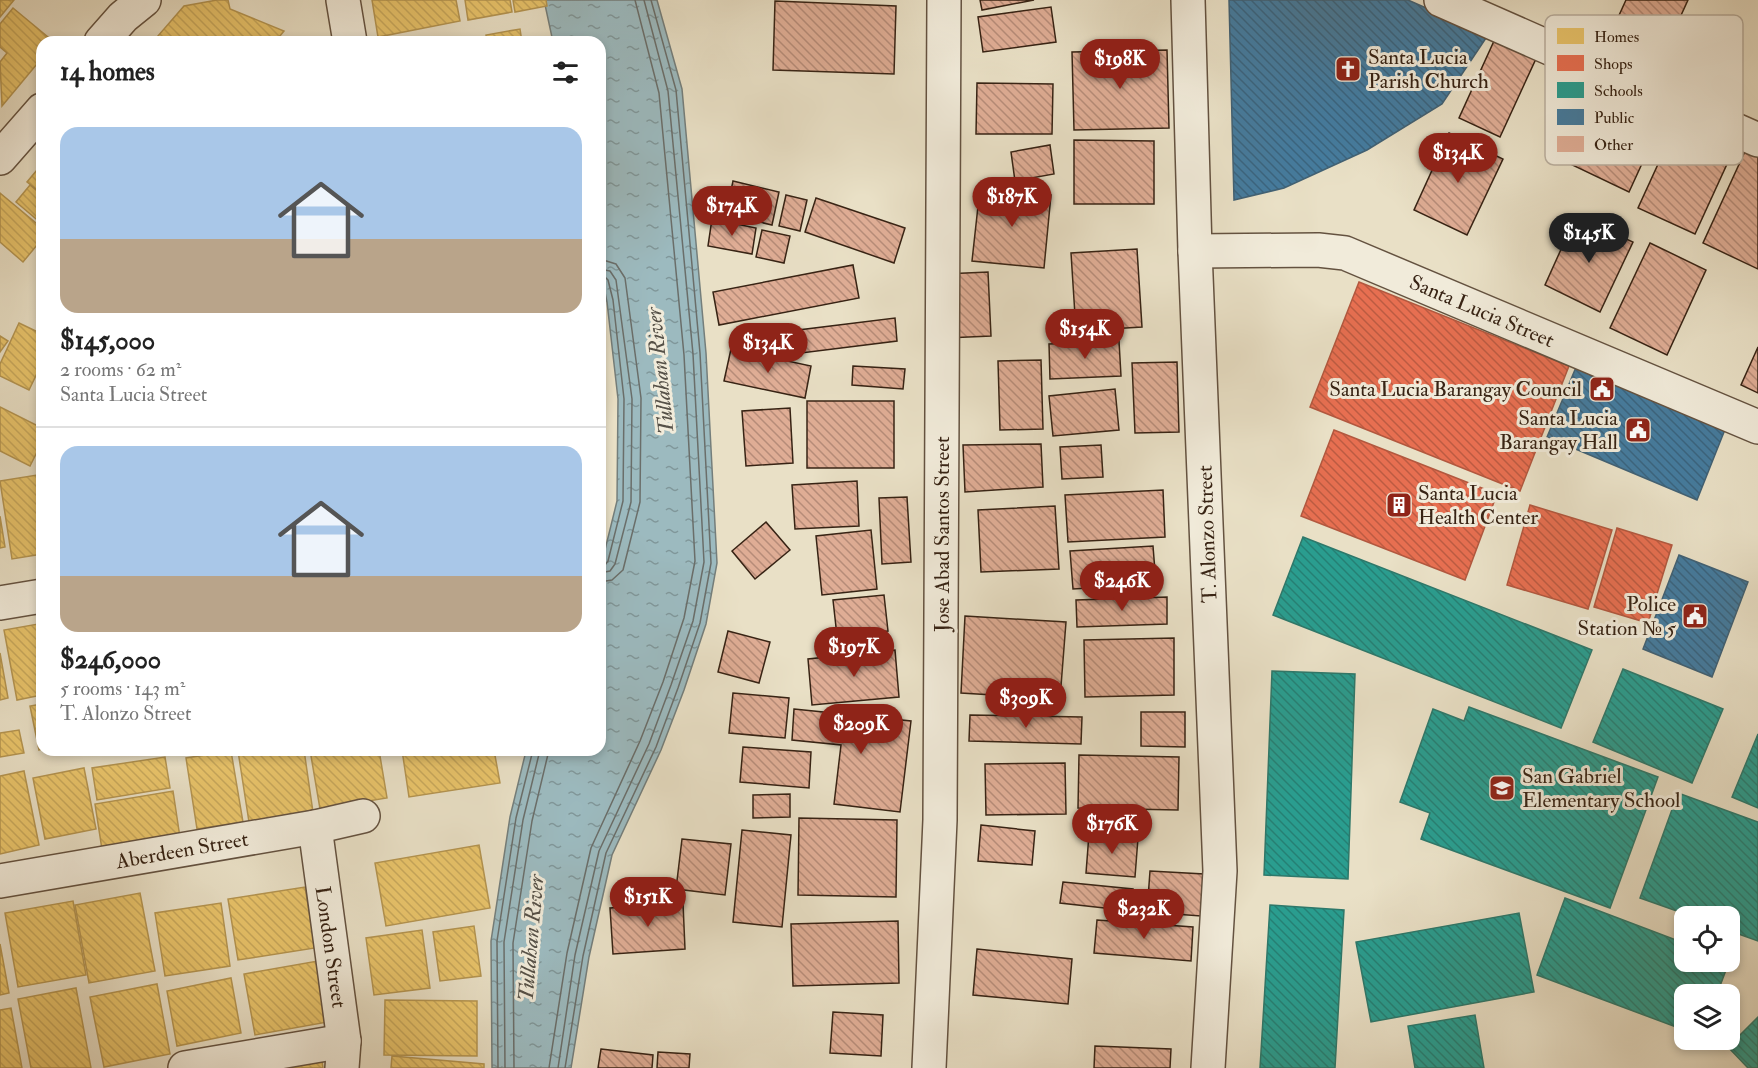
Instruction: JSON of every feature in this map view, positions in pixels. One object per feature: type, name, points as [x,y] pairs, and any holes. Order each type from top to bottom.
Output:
[{"type":"street","points":[[106,36],[123,17],[144,0]]},
{"type":"street","points":[[343,0],[349,36]]},
{"type":"street","name":"Jose Abad Santos Street","points":[[929,1068],[940,820],[944,0]]},
{"type":"street","name":"T. Alonzo Street","points":[[1188,0],[1195,251],[1220,871],[1208,1068]]},
{"type":"street","points":[[1441,0],[1545,46]]},
{"type":"street","points":[[0,158],[36,117]]},
{"type":"street","points":[[1743,134],[1758,141]]},
{"type":"street","name":"Santa Lucia Street","points":[[1195,251],[1318,250],[1345,253],[1758,427]]},
{"type":"street","points":[[0,603],[36,597]]},
{"type":"street","name":"Aberdeen Street","points":[[0,881],[315,827],[363,816]]},
{"type":"street","name":"London Street","points":[[315,827],[343,1055]]},
{"type":"street","points":[[185,1068],[343,1055]]},
{"type":"water","name":"Tullahan River","points":[[544,0],[657,0],[682,89],[706,353],[717,563],[706,624],[684,690],[661,750],[612,855],[589,957],[571,1068],[492,1068],[491,941],[510,817],[525,756],[606,756],[606,546],[617,501],[618,399],[606,297],[606,36],[552,36]]},
{"type":"building: Homes","points":[[0,0],[14,0],[0,17]]},
{"type":"building: Homes","points":[[228,0],[230,9],[284,31],[280,36],[158,36],[184,6]]},
{"type":"building: Homes","points":[[372,0],[456,0],[460,21],[378,36]]},
{"type":"building: Homes","points":[[465,0],[510,0],[512,12],[468,20]]},
{"type":"building: Homes","points":[[513,0],[546,0],[547,6],[515,12]]},
{"type":"building: Homes","points":[[13,8],[47,36],[36,36],[36,65],[2,106],[0,62],[7,53],[0,47],[0,24]]},
{"type":"building: Homes","points":[[520,29],[521,36],[486,36]]},
{"type":"building: Homes","points":[[36,171],[36,189],[27,182]]},
{"type":"building: Homes","points":[[30,185],[36,190],[36,219],[16,202]]},
{"type":"building: Homes","points":[[0,193],[36,223],[36,246],[23,262],[0,242]]},
{"type":"building: Homes","points":[[19,323],[36,331],[36,375],[29,390],[0,376],[0,364]]},
{"type":"building: Homes","points":[[0,336],[8,341],[0,352]]},
{"type":"building: Homes","points":[[0,407],[36,425],[36,454],[30,466],[0,451]]},
{"type":"building: Homes","points":[[36,475],[36,555],[12,559],[0,481]]},
{"type":"building: Homes","points":[[0,516],[5,547],[0,548]]},
{"type":"building: Homes","points":[[36,624],[36,696],[17,700],[4,630]]},
{"type":"building: Homes","points":[[0,653],[8,698],[0,700]]},
{"type":"building: Homes","points":[[36,705],[36,735],[30,706]]},
{"type":"building: Homes","points":[[19,730],[24,753],[0,757],[0,733]]},
{"type":"building: Homes","points":[[232,756],[243,822],[197,829],[186,758]]},
{"type":"building: Homes","points":[[239,756],[305,756],[313,812],[249,822]]},
{"type":"building: Homes","points":[[311,756],[380,756],[387,798],[320,809]]},
{"type":"building: Homes","points":[[403,756],[495,756],[500,783],[409,797]]},
{"type":"building: Homes","points":[[165,757],[170,788],[97,800],[92,768]]},
{"type":"building: Homes","points":[[84,768],[96,829],[45,839],[33,778]]},
{"type":"building: Homes","points":[[24,771],[39,845],[0,854],[0,776]]},
{"type":"building: Homes","points":[[173,791],[181,844],[103,856],[95,804]]},
{"type":"building: Homes","points":[[479,845],[490,908],[386,926],[375,863]]},
{"type":"building: Homes","points":[[305,887],[315,948],[238,960],[228,899]]},
{"type":"building: Homes","points":[[140,893],[155,971],[89,983],[75,905]]},
{"type":"building: Homes","points":[[73,901],[86,975],[18,987],[5,913]]},
{"type":"building: Homes","points":[[221,903],[230,966],[165,976],[155,913]]},
{"type":"building: Homes","points":[[474,926],[481,976],[440,981],[433,932]]},
{"type":"building: Homes","points":[[422,930],[430,988],[374,995],[366,938]]},
{"type":"building: Homes","points":[[0,944],[9,993],[0,995]]},
{"type":"building: Homes","points":[[329,959],[339,1020],[255,1035],[244,974]]},
{"type":"building: Homes","points":[[231,978],[241,1033],[177,1046],[167,991]]},
{"type":"building: Homes","points":[[157,984],[170,1054],[104,1067],[90,997]]},
{"type":"building: Homes","points":[[76,988],[91,1068],[31,1068],[18,999]]},
{"type":"building: Homes","points":[[385,1000],[477,1001],[477,1056],[384,1055]]},
{"type":"building: Homes","points":[[11,1008],[22,1068],[0,1068],[0,1010]]},
{"type":"building: Homes","points":[[321,1054],[323,1068],[247,1068]]},
{"type":"building: Homes","points":[[392,1056],[484,1064],[484,1068],[391,1068]]},
{"type":"building: Shops","points":[[1359,282],[1569,366],[1520,491],[1310,407]]},
{"type":"building: Shops","name":"Santa Lucia Health Center","points":[[1334,430],[1497,494],[1465,580],[1301,516]]},
{"type":"building: Shops","points":[[1530,505],[1612,530],[1588,609],[1507,585]]},
{"type":"building: Shops","points":[[1617,528],[1672,545],[1648,623],[1594,607]]},
{"type":"building: Schools","points":[[1303,537],[1592,650],[1561,728],[1273,615]]},
{"type":"building: Schools","points":[[1623,669],[1723,709],[1692,783],[1593,742]]},
{"type":"building: Schools","points":[[1272,671],[1355,674],[1348,879],[1264,875]]},
{"type":"building: Schools","points":[[1469,707],[1658,777],[1610,908],[1421,839],[1430,813],[1400,802],[1433,709],[1464,721]]},
{"type":"building: Schools","points":[[1758,734],[1758,808],[1732,797]]},
{"type":"building: Schools","points":[[1678,793],[1758,822],[1758,941],[1740,935],[1740,906],[1674,906],[1674,910],[1640,898]]},
{"type":"building: Schools","points":[[1565,898],[1674,939],[1674,972],[1725,972],[1721,984],[1674,984],[1674,1026],[1537,975]]},
{"type":"building: Schools","points":[[1270,905],[1344,910],[1335,1068],[1260,1068]]},
{"type":"building: Schools","points":[[1519,913],[1534,992],[1371,1022],[1356,942]]},
{"type":"building: Schools","points":[[1475,1015],[1484,1068],[1415,1068],[1408,1026]]},
{"type":"building: Schools","points":[[1758,1017],[1758,1068],[1748,1068],[1731,1050],[1740,1050],[1740,1035]]},
{"type":"building: Public","name":"Santa Lucia Parish Church","points":[[1229,0],[1408,0],[1488,35],[1442,104],[1367,150],[1284,188],[1234,200]]},
{"type":"building: Public","name":"Santa Lucia Barangay Hall","points":[[1579,360],[1728,422],[1697,500],[1547,437]]},
{"type":"building: Public","name":"Police Station № 5","points":[[1679,555],[1748,582],[1712,677],[1643,649]]},
{"type":"building: Other","points":[[980,0],[1034,0],[982,10]]},
{"type":"building: Other","points":[[1626,0],[1688,0],[1681,15],[1619,15]]},
{"type":"building: Other","points":[[775,1],[896,6],[894,74],[773,70]]},
{"type":"building: Other","points":[[1051,7],[1056,42],[983,52],[978,17]]},
{"type":"building: Other","points":[[1499,30],[1540,50],[1500,137],[1459,118]]},
{"type":"building: Other","points":[[1167,50],[1169,128],[1074,130],[1072,52]]},
{"type":"building: Other","points":[[977,83],[1053,84],[1052,134],[976,134]]},
{"type":"building: Other","points":[[1449,133],[1503,159],[1467,235],[1414,210]]},
{"type":"building: Other","points":[[1074,140],[1154,141],[1154,204],[1074,204]]},
{"type":"building: Other","points":[[1050,145],[1054,174],[1015,181],[1011,152]]},
{"type":"building: Other","points":[[1747,147],[1758,152],[1758,269],[1703,243],[1739,165],[1743,165],[1743,156]]},
{"type":"building: Other","points":[[1572,165],[1641,165],[1629,192]]},
{"type":"building: Other","points":[[1658,165],[1727,165],[1695,234],[1638,208]]},
{"type":"building: Other","points":[[733,181],[779,192],[772,225],[726,214]]},
{"type":"building: Other","points":[[980,188],[1051,195],[1044,268],[972,261]]},
{"type":"building: Other","points":[[786,195],[807,200],[800,231],[779,226]]},
{"type":"building: Other","points":[[816,198],[905,228],[894,263],[805,232]]},
{"type":"building: Other","points":[[1576,216],[1633,242],[1600,312],[1545,285]]},
{"type":"building: Other","points":[[712,219],[756,228],[752,254],[708,246]]},
{"type":"building: Other","points":[[762,230],[790,236],[784,263],[756,257]]},
{"type":"building: Other","points":[[1650,243],[1706,270],[1667,355],[1610,328]]},
{"type":"building: Other","points":[[1137,249],[1142,327],[1076,331],[1071,253]]},
{"type":"building: Other","points":[[853,265],[859,298],[719,325],[713,292]]},
{"type":"building: Other","points":[[988,272],[991,336],[946,338],[944,274]]},
{"type":"building: Other","points":[[895,318],[897,341],[777,356],[774,333]]},
{"type":"building: Other","points":[[1119,341],[1121,376],[1050,379],[1049,344]]},
{"type":"building: Other","points":[[1758,347],[1758,393],[1741,385]]},
{"type":"building: Other","points":[[731,349],[811,366],[805,398],[724,381]]},
{"type":"building: Other","points":[[1041,360],[1043,429],[1000,430],[998,361]]},
{"type":"building: Other","points":[[1177,362],[1179,432],[1135,433],[1132,363]]},
{"type":"building: Other","points":[[853,366],[905,369],[903,389],[852,385]]},
{"type":"building: Other","points":[[1115,389],[1119,430],[1053,436],[1049,396]]},
{"type":"building: Other","points":[[807,401],[894,401],[894,468],[807,468]]},
{"type":"building: Other","points":[[790,408],[793,463],[746,466],[742,411]]},
{"type":"building: Other","points":[[1041,444],[1043,487],[965,492],[963,445]]},
{"type":"building: Other","points":[[1101,445],[1103,477],[1062,479],[1060,447]]},
{"type":"building: Other","points":[[857,481],[859,526],[795,529],[792,485]]},
{"type":"building: Other","points":[[1163,490],[1165,537],[1068,542],[1065,495]]},
{"type":"building: Other","points":[[907,497],[911,562],[882,564],[879,498]]},
{"type":"building: Other","points":[[1055,506],[1059,569],[981,572],[978,510]]},
{"type":"building: Other","points":[[766,522],[790,550],[755,579],[732,551]]},
{"type":"building: Other","points":[[871,530],[877,589],[822,595],[816,536]]},
{"type":"building: Other","points":[[1153,546],[1156,584],[1073,589],[1070,551]]},
{"type":"building: Other","points":[[884,595],[888,631],[837,636],[833,600]]},
{"type":"building: Other","points":[[1167,597],[1167,624],[1077,627],[1076,600]]},
{"type":"building: Other","points":[[965,616],[1066,622],[1060,699],[961,693]]},
{"type":"building: Other","points":[[728,631],[770,642],[759,683],[718,672]]},
{"type":"building: Other","points":[[1174,638],[1174,695],[1085,697],[1084,640]]},
{"type":"building: Other","points":[[895,650],[899,697],[812,705],[808,659]]},
{"type":"building: Other","points":[[733,693],[789,698],[785,738],[729,733]]},
{"type":"building: Other","points":[[794,709],[911,721],[900,812],[834,804],[841,745],[792,740]]},
{"type":"building: Other","points":[[1141,712],[1185,712],[1185,747],[1141,746]]},
{"type":"building: Other","points":[[970,715],[1082,717],[1081,744],[969,741]]},
{"type":"building: Other","points":[[743,747],[811,752],[809,788],[740,782]]},
{"type":"building: Other","points":[[1079,755],[1179,757],[1178,810],[1078,808]]},
{"type":"building: Other","points":[[1065,763],[1066,814],[986,815],[985,764]]},
{"type":"building: Other","points":[[790,794],[790,817],[753,818],[753,795]]},
{"type":"building: Other","points":[[799,818],[897,820],[896,897],[798,895]]},
{"type":"building: Other","points":[[981,825],[1035,831],[1032,865],[978,861]]},
{"type":"building: Other","points":[[742,830],[791,835],[782,927],[733,922]]},
{"type":"building: Other","points":[[1089,834],[1138,838],[1135,877],[1086,873]]},
{"type":"building: Other","points":[[682,839],[731,844],[725,895],[676,889]]},
{"type":"building: Other","points":[[1150,871],[1204,874],[1201,916],[1147,912]]},
{"type":"building: Other","points":[[1063,882],[1133,889],[1131,911],[1060,903]]},
{"type":"building: Other","points":[[683,903],[685,949],[613,954],[610,908]]},
{"type":"building: Other","points":[[1097,920],[1193,927],[1191,961],[1094,953]]},
{"type":"building: Other","points":[[898,921],[899,983],[793,986],[791,924]]},
{"type":"building: Other","points":[[977,949],[1072,959],[1068,1004],[973,995]]},
{"type":"building: Other","points":[[833,1012],[883,1015],[881,1056],[830,1053]]},
{"type":"building: Other","points":[[1095,1046],[1171,1049],[1170,1068],[1094,1068]]},
{"type":"building: Other","points":[[601,1049],[653,1055],[652,1068],[598,1068]]},
{"type":"building: Other","points":[[658,1052],[690,1054],[689,1068],[657,1068]]},
{"type":"place","name":"Santa Lucia Parish Church","points":[[1348,69]]},
{"type":"place","name":"Santa Lucia Barangay Council","points":[[1602,389]]},
{"type":"place","name":"Santa Lucia Barangay Hall","points":[[1638,430]]},
{"type":"place","name":"Santa Lucia Health Center","points":[[1399,505]]},
{"type":"place","name":"Police Station № 5","points":[[1695,616]]},
{"type":"place","name":"San Gabriel Elementary School","points":[[1502,788]]}]
